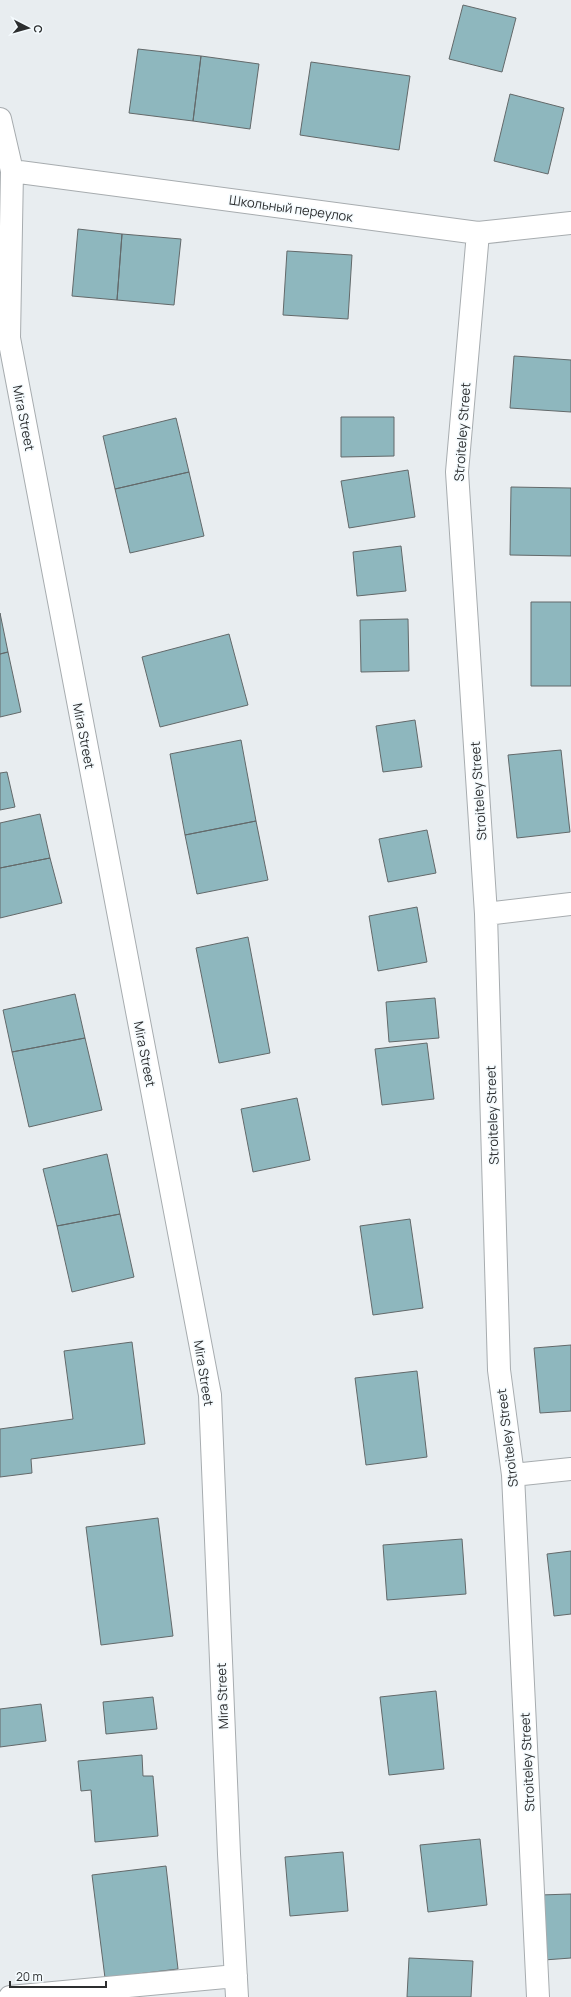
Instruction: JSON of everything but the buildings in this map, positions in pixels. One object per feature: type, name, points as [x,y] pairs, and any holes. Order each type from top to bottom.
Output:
[{"type":"street","name":"Mira Street","points":[[0,119],[12,171],[9,338],[210,1395],[229,1854],[237,1997]]},
{"type":"street","name":"Школьный переулок","points":[[12,171],[478,233],[571,223]]},
{"type":"street","name":"Stroiteley Street","points":[[478,233],[457,472],[486,914],[499,1370],[513,1475],[538,1997]]},
{"type":"street","points":[[486,914],[571,904]]},
{"type":"street","points":[[513,1475],[571,1469]]},
{"type":"street","points":[[10,1997],[236,1976]]}]
